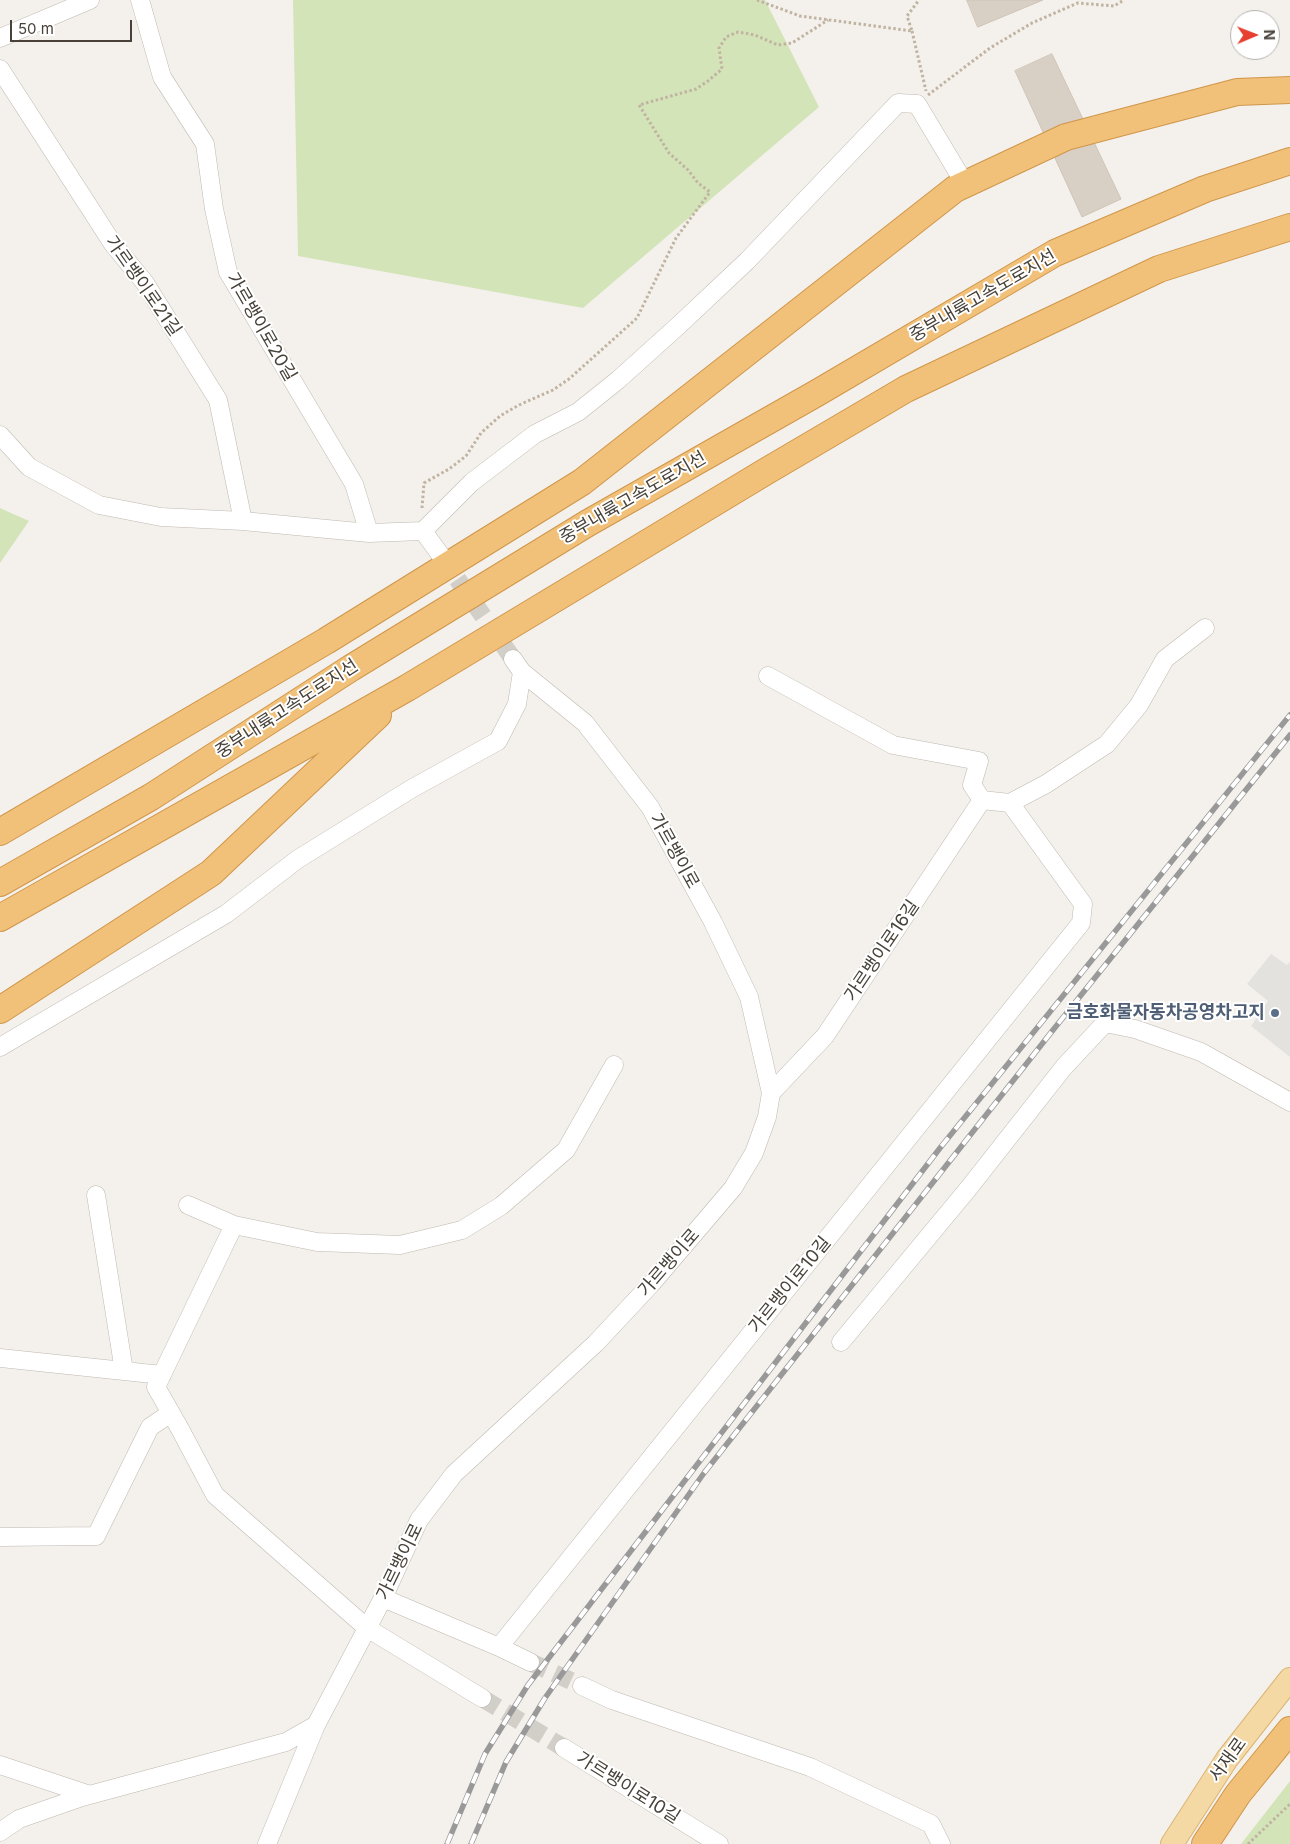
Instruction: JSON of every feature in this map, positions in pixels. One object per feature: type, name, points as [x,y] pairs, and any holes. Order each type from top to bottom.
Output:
[{"type":"highway","points":[[0,832],[317,646],[582,482],[955,189],[1066,137],[1237,92],[1290,90]]},
{"type":"highway","name":"중부내륙고속도로지선","points":[[0,884],[151,796],[351,668],[588,523],[817,393],[1054,253],[1205,189],[1290,161]]},
{"type":"highway","name":"중부내륙고속도로지선","points":[[0,918],[407,688],[906,389],[1159,269],[1290,227]]},
{"type":"highway","points":[[0,1010],[211,873],[407,688]]},
{"type":"highway","points":[[1205,1844],[1238,1794],[1290,1730]]},
{"type":"main road","name":"서재로","points":[[1172,1844],[1227,1759],[1290,1679]]},
{"type":"street","points":[[0,38],[90,0]]},
{"type":"street","name":"가르뱅이로20길","points":[[140,0],[162,76],[205,144],[214,209],[228,272],[354,484],[369,533]]},
{"type":"street","name":"가르뱅이로21길","points":[[0,69],[113,244],[145,283],[218,400],[243,521]]},
{"type":"street","points":[[0,435],[29,466],[99,505],[161,517],[243,521],[369,533],[423,531],[472,482],[535,434],[578,412],[618,380],[679,326],[747,261],[898,102],[922,100],[965,184]]},
{"type":"street","points":[[423,531],[442,557]]},
{"type":"street","points":[[768,676],[893,745],[979,761],[972,785],[982,800],[1010,803],[1046,784],[1107,744],[1139,705],[1164,659],[1206,628]]},
{"type":"street","name":"가르뱅이로","points":[[0,1047],[226,914],[298,859],[411,789],[498,741],[517,704],[518,666],[585,723],[650,807],[713,922],[749,997],[771,1093],[767,1117],[754,1153],[733,1188],[652,1283],[596,1343],[454,1474],[419,1520],[383,1598],[316,1725],[267,1844]]},
{"type":"street","name":"가르뱅이로16길","points":[[771,1093],[825,1036],[982,800]]},
{"type":"street","name":"가르뱅이로10길","points":[[499,1647],[1081,923],[1083,904],[1010,803]]},
{"type":"street","points":[[842,1342],[968,1189],[1064,1068],[1104,1023],[1136,1029],[1201,1052],[1290,1102]]},
{"type":"street","points":[[188,1205],[234,1225],[317,1242],[400,1245],[462,1230],[501,1206],[566,1150],[614,1065]]},
{"type":"street","points":[[96,1194],[124,1371]]},
{"type":"street","points":[[234,1225],[156,1388],[215,1496],[367,1628],[482,1698]]},
{"type":"street","points":[[0,1358],[162,1375]]},
{"type":"street","points":[[0,1537],[96,1536],[150,1427],[171,1413]]},
{"type":"street","points":[[383,1598],[530,1662]]},
{"type":"street","points":[[582,1686],[612,1700],[810,1767],[931,1824],[941,1844]]},
{"type":"street","points":[[0,1832],[18,1819],[90,1795],[286,1742],[316,1725]]},
{"type":"street","name":"가르뱅이로10길","points":[[564,1748],[719,1844]]},
{"type":"street","points":[[0,1765],[90,1795]]},
{"type":"path","points":[[757,0],[800,16],[912,31]]},
{"type":"path","points":[[919,0],[907,16],[912,31],[922,100],[990,48],[1032,23],[1078,4],[1114,6],[1124,0]]},
{"type":"path","points":[[422,509],[424,483],[449,469],[466,456],[481,433],[500,416],[519,405],[553,390],[569,379],[637,318],[676,238],[710,192],[698,183],[688,170],[669,152],[639,105],[696,89],[708,81],[722,69],[719,48],[726,37],[738,32],[755,35],[778,45],[792,43],[828,20]]},
{"type":"path","points":[[1248,1844],[1290,1804]]},
{"type":"green space","points":[[293,0],[765,0],[819,107],[583,308],[298,256]]},
{"type":"green space","points":[[0,508],[29,521],[0,563]]},
{"type":"green space","points":[[1290,1781],[1290,1844],[1241,1844]]},
{"type":"shaded area","name":"금호화물자동차공영차고지","points":[[1271,954],[1287,965],[1290,962],[1290,1057],[1251,1026],[1268,1001],[1247,984]]},
{"type":"building","points":[[967,0],[1043,0],[978,27]]},
{"type":"building","points":[[1052,54],[1121,199],[1082,217],[1015,71]]},
{"type":"tunnel","points":[[442,557],[513,659]]},
{"type":"tunnel","points":[[530,1662],[582,1686]]},
{"type":"tunnel","points":[[482,1698],[564,1748]]},
{"type":"railway","points":[[447,1844],[485,1754],[528,1685],[940,1148],[1290,715]]},
{"type":"railway","points":[[471,1844],[506,1762],[545,1698],[704,1473],[1053,1030],[1290,735]]},
{"type":"place","name":"금호화물자동차공영차고지","points":[[1275,1013]]}]
